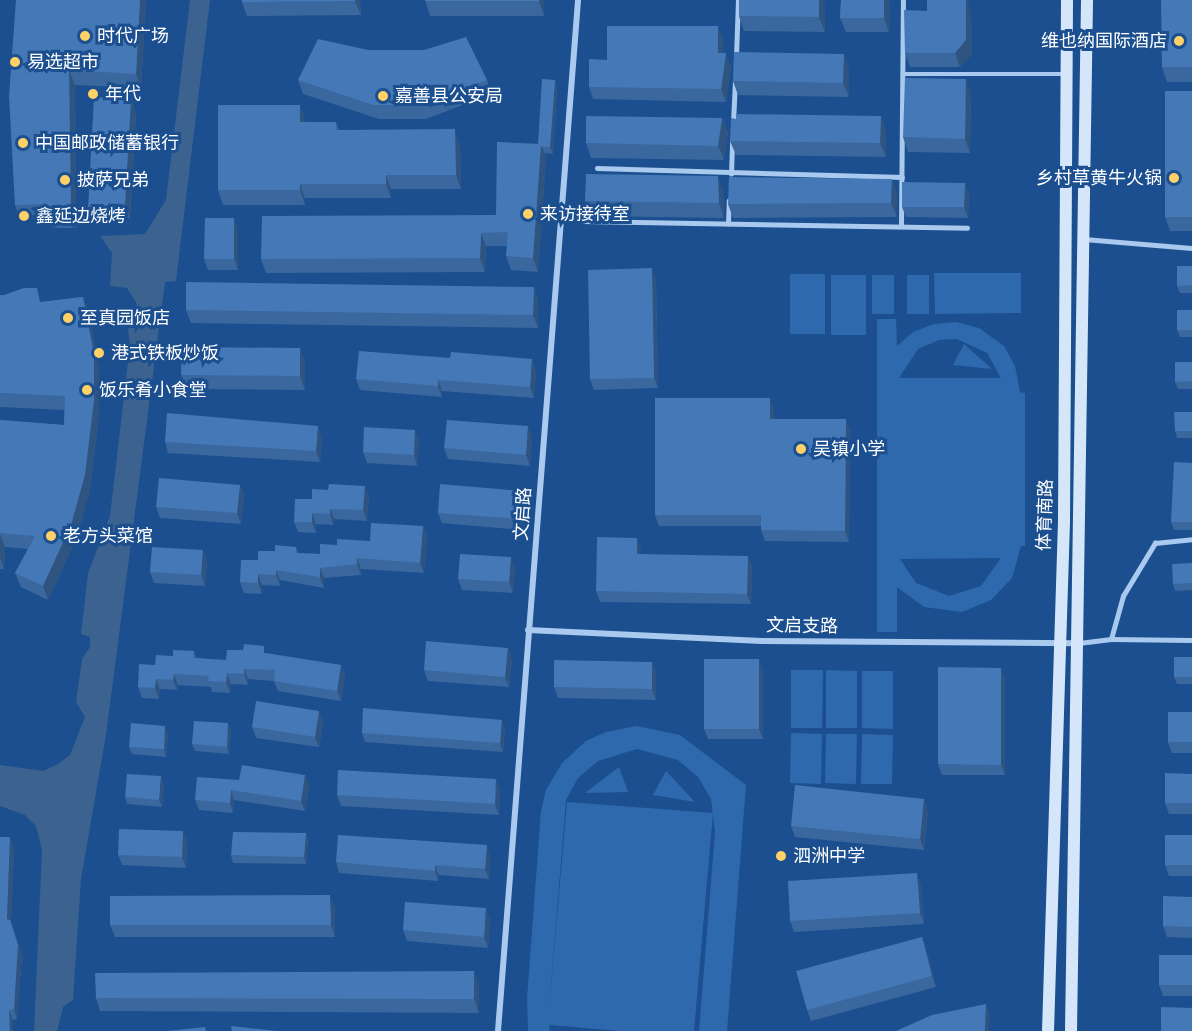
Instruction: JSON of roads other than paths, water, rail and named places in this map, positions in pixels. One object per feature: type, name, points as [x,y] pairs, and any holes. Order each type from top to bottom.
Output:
[{"type":"main road","name":"体育南路","points":[[1048,1031],[1057,646],[1064,522],[1067,0]]},
{"type":"main road","name":"体育南路","points":[[1071,1031],[1087,0]]},
{"type":"street","name":"文启路","points":[[498,1031],[578,0]]},
{"type":"street","name":"文启支路","points":[[528,630],[762,641],[1057,646],[1076,643]]},
{"type":"lane","points":[[733,126],[738,0]]},
{"type":"lane","points":[[901,226],[903,0]]},
{"type":"lane","points":[[903,74],[1068,74]]},
{"type":"lane","points":[[730,182],[732,138]]},
{"type":"lane","points":[[597,168],[902,177]]},
{"type":"lane","points":[[728,224],[730,193]]},
{"type":"lane","points":[[582,221],[967,228]]},
{"type":"lane","points":[[1084,239],[1192,248]]},
{"type":"lane","points":[[1111,639],[1123,596],[1155,543],[1192,539]]},
{"type":"lane","points":[[1076,643],[1111,639],[1192,640]]},
{"type":"place","name":"时代广场","points":[[85,36]]},
{"type":"place","name":"维也纳国际酒店","points":[[1179,41]]},
{"type":"place","name":"易选超市","points":[[15,62]]},
{"type":"place","name":"年代","points":[[93,94]]},
{"type":"place","name":"嘉善县公安局","points":[[383,96]]},
{"type":"place","name":"中国邮政储蓄银行","points":[[23,143]]},
{"type":"place","name":"乡村草黄牛火锅","points":[[1174,178]]},
{"type":"place","name":"披萨兄弟","points":[[65,180]]},
{"type":"place","name":"来访接待室","points":[[528,214]]},
{"type":"place","name":"鑫延边烧烤","points":[[24,216]]},
{"type":"place","name":"至真园饭店","points":[[68,318]]},
{"type":"place","name":"港式铁板炒饭","points":[[99,353]]},
{"type":"place","name":"饭乐肴小食堂","points":[[87,390]]},
{"type":"place","name":"吴镇小学","points":[[801,449]]},
{"type":"place","name":"老方头菜馆","points":[[51,536]]},
{"type":"place","name":"泗洲中学","points":[[781,856]]}]
